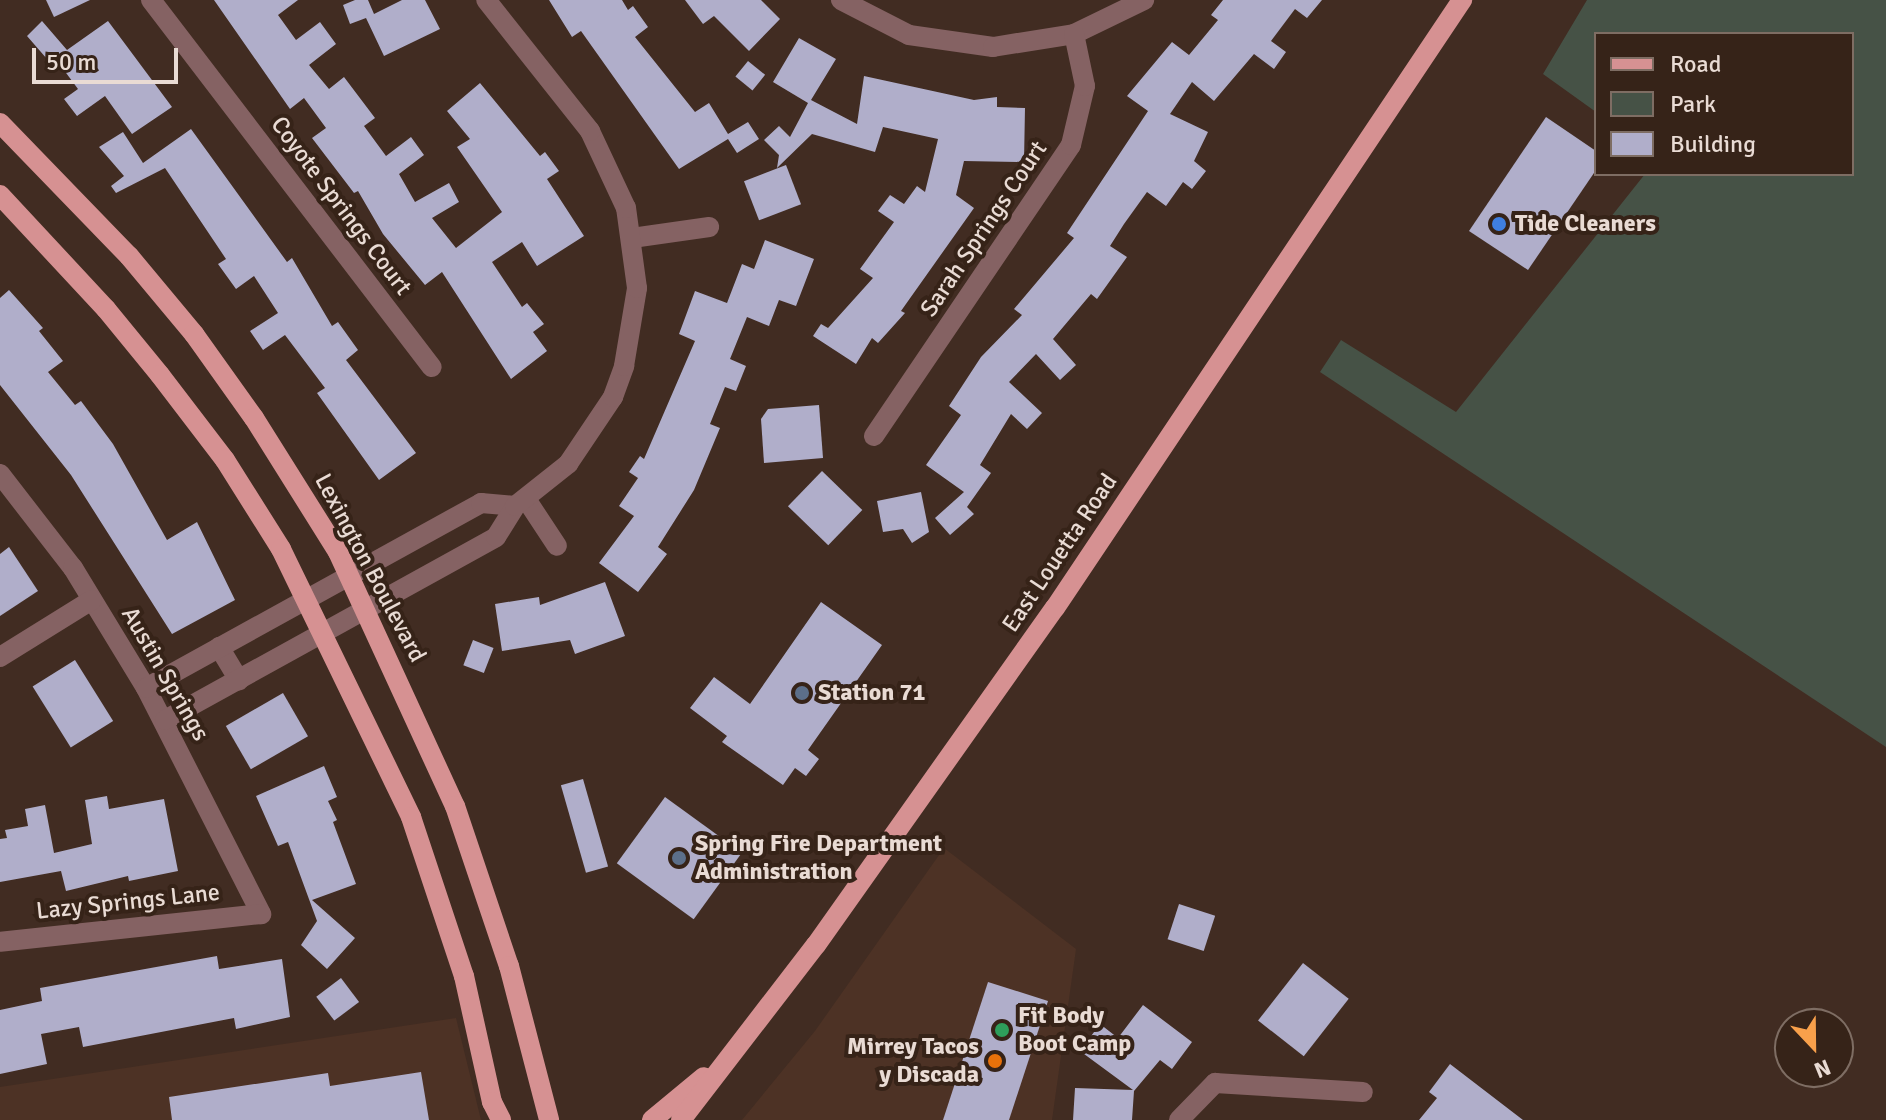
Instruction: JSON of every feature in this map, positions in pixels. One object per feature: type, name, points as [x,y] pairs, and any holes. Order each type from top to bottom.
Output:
[{"type":"main road","name":"East Louetta Road","points":[[681,1120],[735,1052],[1055,608],[1462,0]]},
{"type":"main road","name":"Lexington Boulevard","points":[[0,123],[129,256],[194,334],[281,459],[350,575],[460,819],[509,966],[549,1120]]},
{"type":"main road","points":[[0,195],[106,309],[225,460],[307,599],[426,859],[464,976],[495,1114]]},
{"type":"main road","points":[[652,1120],[735,1052]]},
{"type":"main road","points":[[539,1090],[558,1120]]},
{"type":"street","name":"Coyote Springs Court","points":[[151,0],[432,367]]},
{"type":"street","points":[[165,720],[496,537],[520,502],[568,464],[617,388],[637,288],[632,238],[617,180],[598,143],[486,0]]},
{"type":"street","points":[[841,0],[893,29],[955,45],[1019,46],[1074,34],[1144,0]]},
{"type":"street","name":"Sarah Springs Court","points":[[874,436],[1071,145],[1085,86],[1074,34]]},
{"type":"street","points":[[632,238],[709,227]]},
{"type":"street","name":"Austin Springs","points":[[0,474],[92,600],[165,720],[261,914]]},
{"type":"street","points":[[146,688],[481,503],[520,502]]},
{"type":"street","points":[[520,502],[557,546]]},
{"type":"street","points":[[435,528],[455,560]]},
{"type":"street","points":[[0,657],[92,600]]},
{"type":"street","points":[[219,647],[239,680]]},
{"type":"street","name":"Lazy Springs Lane","points":[[0,942],[261,914]]},
{"type":"street","points":[[1179,1120],[1215,1083],[1363,1092]]},
{"type":"shaded area","points":[[944,848],[1076,949],[1052,1120],[742,1120],[815,1031]]},
{"type":"shaded area","points":[[456,1018],[481,1120],[0,1120],[0,1087]]},
{"type":"green space","points":[[1587,0],[1886,0],[1886,747],[1320,372],[1341,340],[1456,412],[1643,176],[1854,176],[1854,32],[1594,32],[1594,111],[1543,74]]},
{"type":"building","points":[[46,0],[90,0],[54,17]]},
{"type":"building","points":[[214,0],[298,0],[278,15],[296,40],[320,22],[336,44],[309,65],[329,89],[344,77],[375,118],[364,126],[386,156],[411,137],[424,155],[399,174],[415,202],[449,183],[459,202],[432,218],[456,248],[502,212],[457,147],[470,139],[447,111],[480,83],[540,156],[545,152],[559,171],[547,179],[584,236],[537,266],[522,242],[492,262],[522,307],[527,303],[544,324],[533,332],[547,351],[511,379],[442,272],[425,285],[383,234],[358,191],[354,193],[312,138],[326,128],[304,98],[290,109]]},
{"type":"building","points":[[355,0],[368,0],[374,14],[402,0],[425,0],[440,29],[384,56],[366,18],[350,24],[343,5]]},
{"type":"building","points":[[549,0],[622,0],[628,10],[633,6],[648,27],[635,37],[695,112],[709,103],[728,134],[748,122],[759,139],[737,153],[728,139],[679,169],[581,31],[572,37]]},
{"type":"building","points":[[685,0],[761,0],[780,19],[749,51],[714,16],[703,24]]},
{"type":"building","points":[[1223,0],[1322,0],[1307,18],[1295,9],[1271,41],[1286,52],[1274,69],[1254,54],[1214,101],[1192,82],[1170,114],[1208,132],[1194,161],[1206,171],[1192,189],[1183,182],[1166,206],[1147,192],[1124,224],[1110,246],[1127,257],[1097,299],[1091,294],[1053,339],[1076,365],[1060,380],[1036,354],[1009,382],[1042,413],[1027,429],[1011,414],[980,465],[991,473],[967,507],[974,514],[950,535],[935,518],[964,492],[926,465],[961,415],[949,406],[981,357],[1022,315],[1014,309],[1074,238],[1067,233],[1148,111],[1127,96],[1172,42],[1189,55],[1218,20],[1211,15]]},
{"type":"building","points":[[42,21],[67,50],[108,21],[172,107],[132,134],[105,96],[77,116],[64,99],[78,89],[52,54],[47,59],[27,36]]},
{"type":"building","points":[[799,38],[836,59],[811,100],[857,124],[864,76],[974,100],[997,97],[997,107],[1025,108],[1024,162],[964,161],[956,195],[974,208],[901,311],[905,313],[878,343],[872,338],[856,364],[813,336],[821,324],[828,328],[873,278],[860,269],[894,222],[878,211],[890,195],[904,204],[917,186],[925,192],[938,139],[883,127],[875,152],[812,134],[777,168],[779,155],[764,140],[779,126],[790,137],[808,103],[773,82]]},
{"type":"building","points":[[748,61],[765,75],[753,90],[735,77]]},
{"type":"building","points":[[1546,117],[1594,150],[1594,173],[1528,270],[1469,231]]},
{"type":"building","points":[[191,129],[287,262],[292,258],[332,326],[338,322],[358,350],[346,360],[416,453],[379,480],[317,393],[325,388],[285,335],[263,350],[250,331],[278,313],[254,276],[236,289],[218,264],[226,259],[165,168],[116,193],[111,186],[124,176],[99,147],[123,132],[143,163]]},
{"type":"building","points":[[786,165],[801,204],[759,220],[744,181]]},
{"type":"building","points":[[765,240],[814,259],[796,306],[779,300],[769,326],[747,317],[730,359],[746,366],[736,391],[725,387],[710,424],[720,428],[694,490],[658,547],[667,554],[638,592],[599,563],[634,516],[619,506],[638,478],[629,472],[640,456],[644,459],[695,341],[679,334],[695,291],[727,303],[742,264],[754,269]]},
{"type":"building","points":[[9,290],[43,328],[39,331],[63,361],[48,372],[75,405],[81,401],[113,444],[167,540],[197,522],[235,600],[172,634],[71,475],[0,385],[0,298]]},
{"type":"building","points":[[819,405],[823,458],[764,463],[761,419],[768,409]]},
{"type":"building","points":[[822,471],[862,510],[828,545],[788,506]]},
{"type":"building","points":[[921,492],[929,532],[912,543],[903,529],[883,532],[877,501]]},
{"type":"building","points":[[9,547],[38,591],[0,616],[0,554]]},
{"type":"building","points":[[605,582],[625,636],[575,654],[570,640],[502,651],[495,604],[539,597],[540,605]]},
{"type":"building","name":"Station 71","points":[[821,602],[882,645],[808,750],[819,759],[806,776],[795,768],[783,785],[722,742],[727,736],[690,708],[714,677],[750,704]]},
{"type":"building","points":[[473,640],[494,648],[484,673],[463,665]]},
{"type":"building","points":[[75,660],[113,721],[71,748],[33,686]]},
{"type":"building","points":[[283,693],[308,736],[251,769],[226,726]]},
{"type":"building","points":[[324,766],[337,797],[328,801],[337,820],[333,822],[356,884],[312,900],[355,938],[327,969],[301,945],[317,921],[288,842],[278,846],[256,796]]},
{"type":"building","points":[[583,779],[608,866],[586,873],[561,785]]},
{"type":"building","points":[[107,796],[109,809],[164,799],[178,871],[129,881],[128,876],[66,891],[61,871],[0,882],[0,839],[7,838],[5,830],[28,826],[25,809],[45,805],[54,853],[92,844],[85,800]]},
{"type":"building","name":"Spring Fire Department Administration","points":[[665,797],[742,853],[694,919],[617,863]]},
{"type":"building","points":[[1179,904],[1215,916],[1204,951],[1168,939]]},
{"type":"building","points":[[217,956],[219,969],[282,959],[290,1017],[236,1029],[234,1018],[83,1047],[79,1027],[41,1034],[47,1064],[0,1074],[0,1010],[42,1001],[40,988]]},
{"type":"building","points":[[1303,963],[1349,999],[1304,1056],[1258,1021]]},
{"type":"building","points":[[341,978],[359,1002],[334,1021],[316,997]]},
{"type":"building","points":[[988,982],[1048,1001],[1009,1120],[943,1120]]},
{"type":"building","points":[[1143,1005],[1192,1042],[1172,1069],[1160,1060],[1134,1091],[1132,1120],[1073,1120],[1075,1088],[1133,1090],[1080,1051],[1100,1024],[1118,1038]]},
{"type":"building","points":[[1450,1064],[1523,1120],[1419,1120],[1437,1098],[1429,1092]]},
{"type":"building","points":[[421,1072],[429,1120],[172,1120],[169,1097],[328,1073],[330,1086]]},
{"type":"place","name":"Tide Cleaners","points":[[1499,224]]},
{"type":"place","name":"Station 71","points":[[802,693]]},
{"type":"place","name":"Spring Fire Department Administration","points":[[679,858]]},
{"type":"place","name":"Fit Body Boot Camp","points":[[1002,1030]]},
{"type":"place","name":"Mirrey Tacos y Discada","points":[[995,1061]]}]
